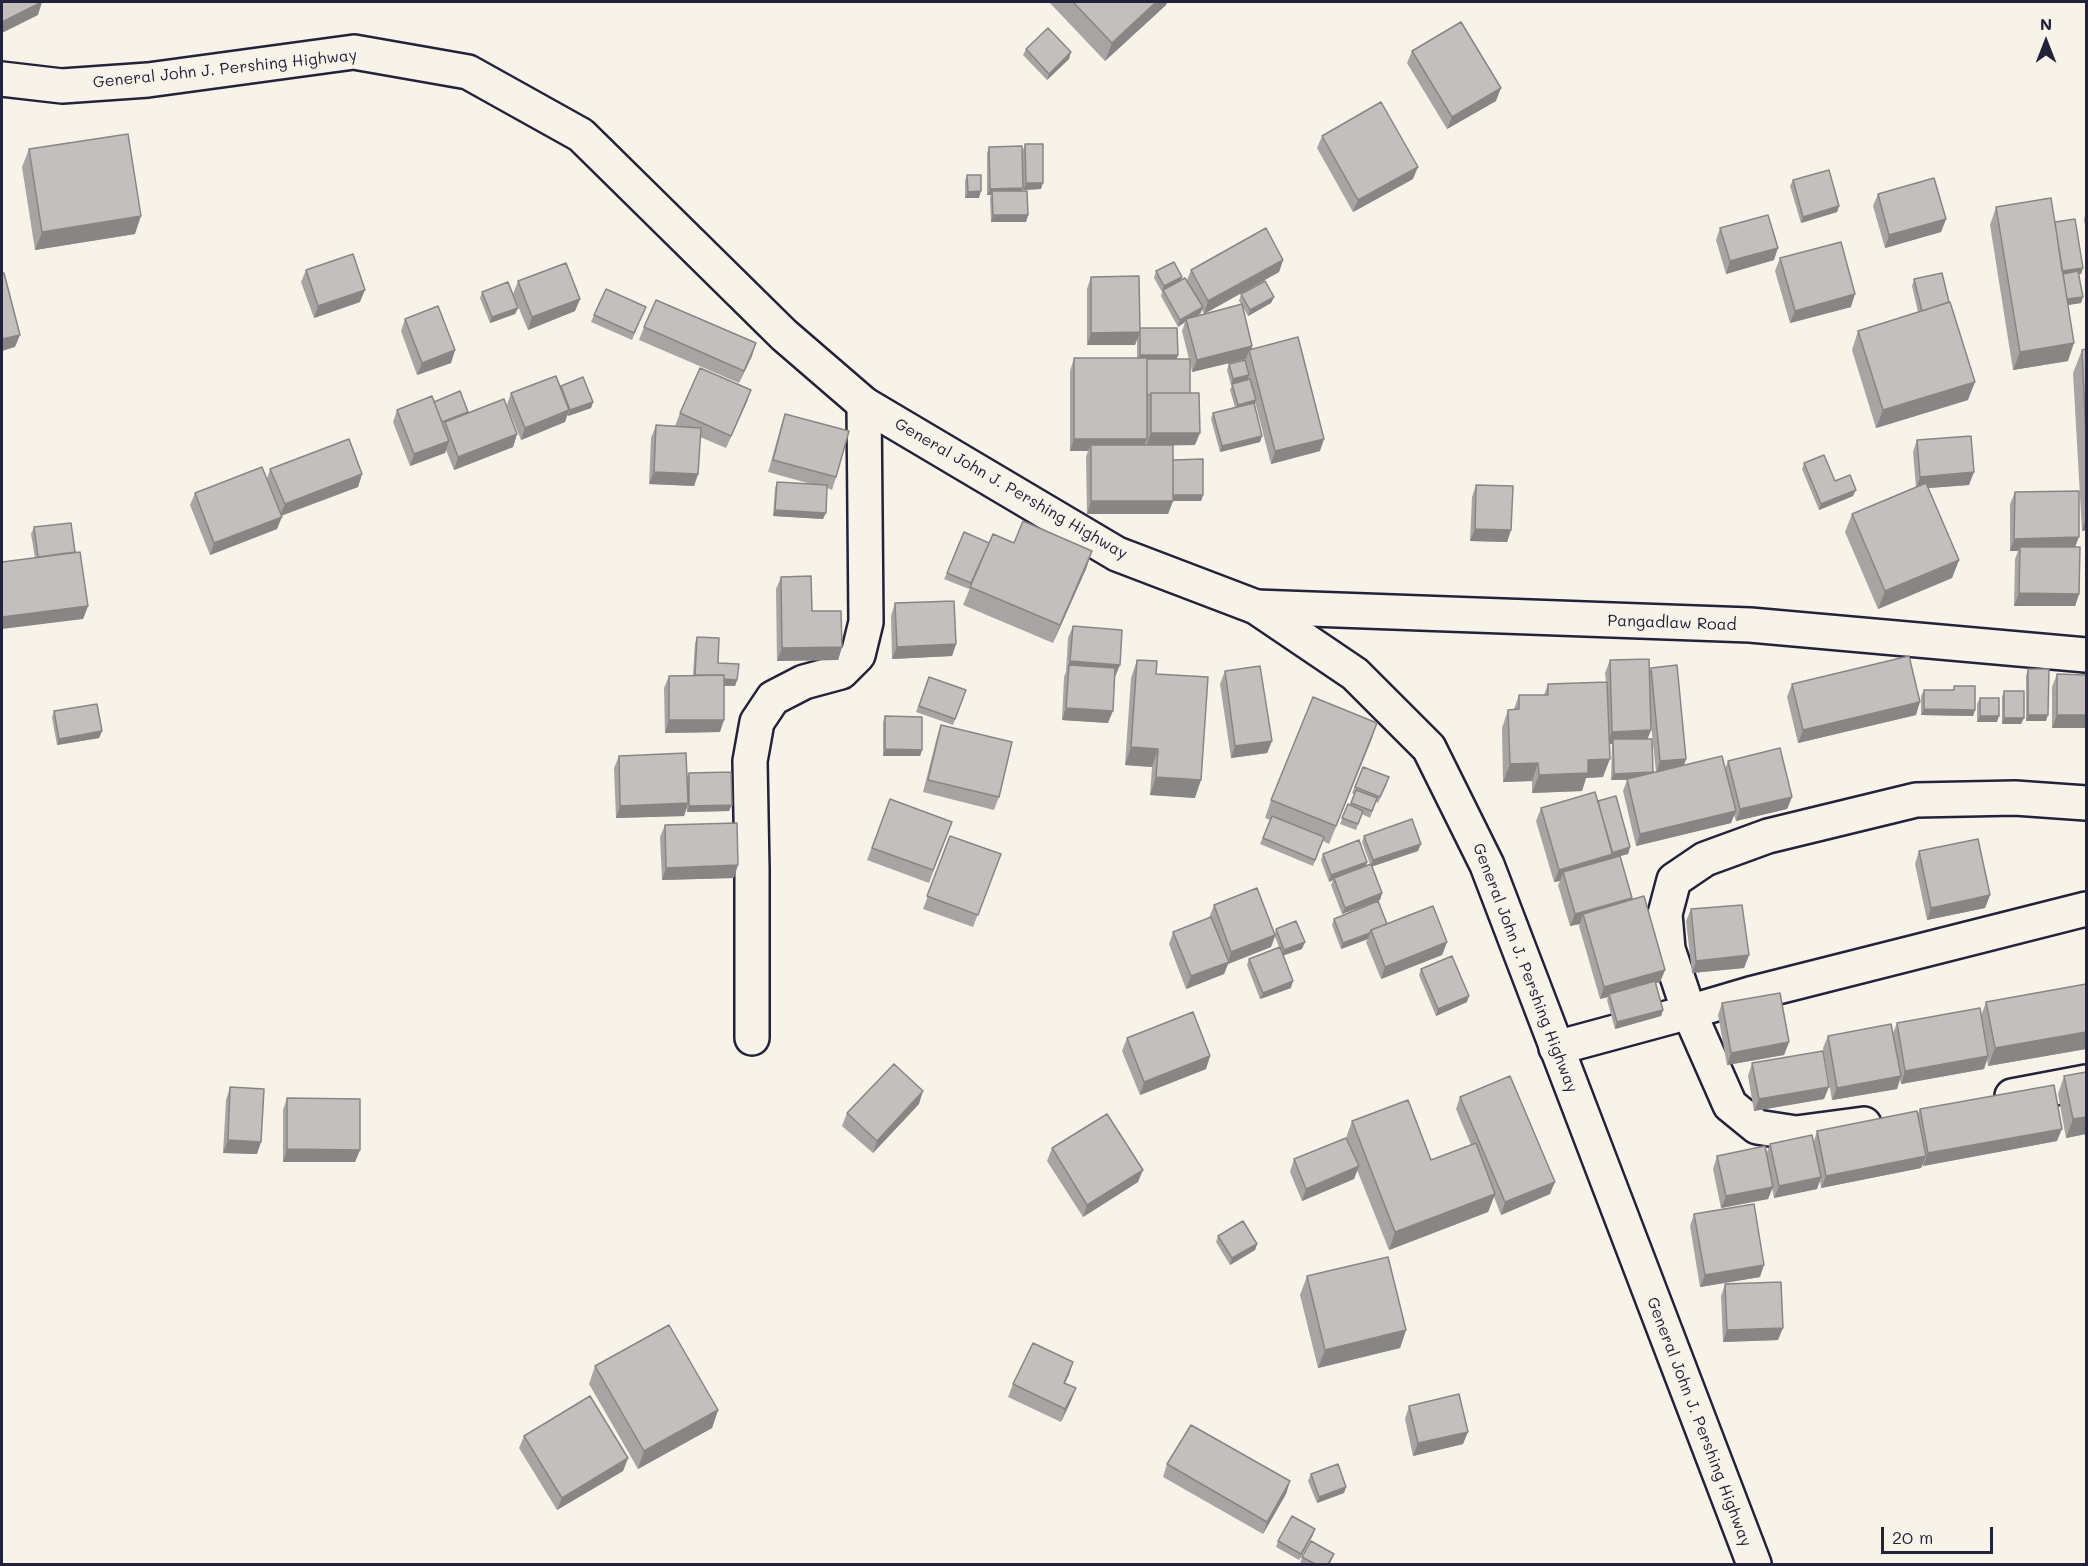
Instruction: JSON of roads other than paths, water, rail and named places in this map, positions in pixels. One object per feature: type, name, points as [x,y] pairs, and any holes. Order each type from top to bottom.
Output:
[{"type":"street","name":"General John J. Pershing Highway","points":[[2,79],[62,86],[148,80],[354,52],[468,72],[581,135],[784,335],[864,404],[1117,554],[1256,607],[1355,674],[1429,748],[1487,865],[1754,1564]]},
{"type":"street","points":[[752,1038],[750,761],[757,722],[773,698],[804,682],[841,672],[858,655],[866,622],[864,404]]},
{"type":"street","name":"Pangadlaw Road","points":[[1256,607],[1750,626],[2086,655]]},
{"type":"street","points":[[1890,1119],[1844,1128],[1796,1133],[1757,1127],[1730,1105],[1689,1012],[1668,948],[1665,914],[1674,880],[1705,859],[1768,836],[1916,800],[2015,798],[2086,803]]},
{"type":"street","points":[[1556,1048],[1750,994],[2086,909]]},
{"type":"street","points":[[1982,1102],[2086,1082]]}]
